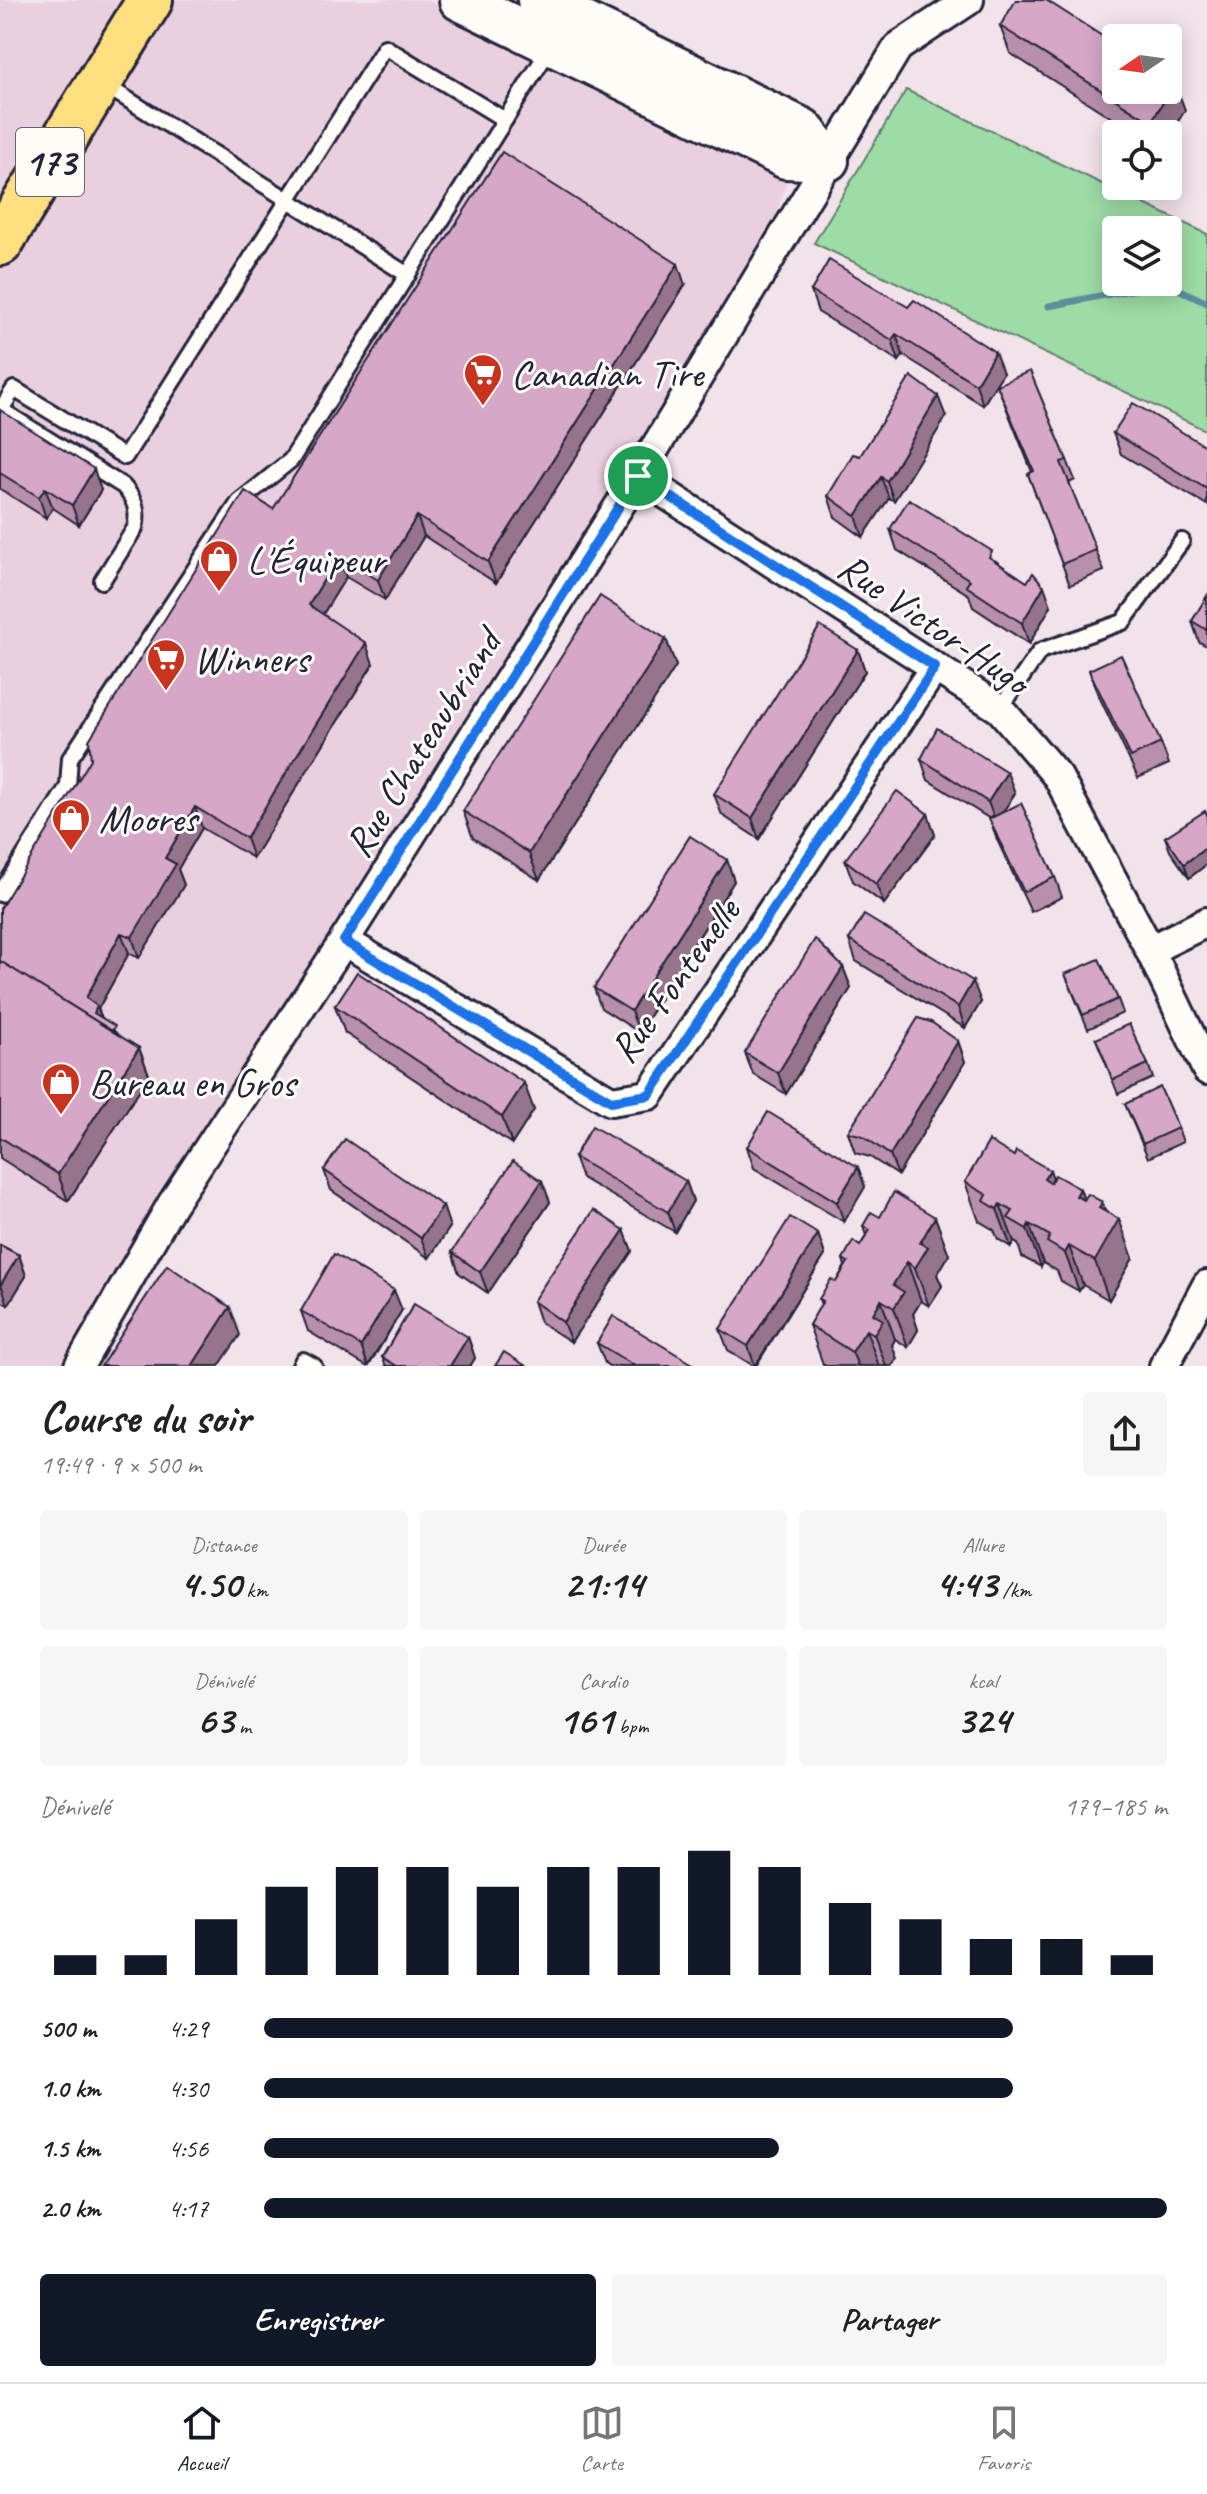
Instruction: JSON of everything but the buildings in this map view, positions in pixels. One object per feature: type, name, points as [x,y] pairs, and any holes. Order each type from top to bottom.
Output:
[{"type":"main road","name":"173","points":[[0,243],[150,0]]},
{"type":"street","points":[[460,0],[557,24],[803,129],[828,160]]},
{"type":"street","name":"Rue Chateaubriand","points":[[79,1366],[172,1204],[344,941],[638,476],[898,47],[969,0]]},
{"type":"street","name":"Rue Victor-Hugo","points":[[638,476],[1000,709],[1058,777],[1150,950],[1207,1070]]},
{"type":"street","name":"Rue Fontenelle","points":[[344,941],[611,1101],[649,1095],[935,667]]},
{"type":"street","points":[[1150,950],[1207,922]]},
{"type":"street","points":[[1169,1364],[1207,1285]]},
{"type":"lane","points":[[0,894],[68,786],[70,758],[239,502],[291,460],[505,120],[557,24]]},
{"type":"lane","points":[[102,581],[135,528],[138,518],[131,495],[123,486],[0,411],[14,389],[125,457],[385,47],[505,120]]},
{"type":"lane","points":[[100,82],[408,275]]},
{"type":"lane","points":[[1000,709],[1040,651],[1123,622],[1182,541]]},
{"type":"lane","points":[[300,1366],[303,1360],[314,1366]]},
{"type":"shaded area","points":[[0,0],[126,0],[0,197]]},
{"type":"shaded area","points":[[170,0],[427,0],[788,178],[773,226],[650,441],[75,1366],[0,1366],[0,269]]},
{"type":"green space","points":[[906,90],[1102,184],[1102,200],[1136,200],[1169,216],[1102,216],[1102,296],[1182,296],[1182,222],[1207,234],[1207,431],[814,243]]},
{"type":"waterway","points":[[1049,306],[1166,283],[1207,303]]},
{"type":"place","name":"Canadian Tire","points":[[483,407]]},
{"type":"place","name":"L'Équipeur","points":[[219,593]]},
{"type":"place","name":"Winners","points":[[166,692]]},
{"type":"place","name":"Moores","points":[[71,852]]},
{"type":"place","name":"Bureau en Gros","points":[[61,1116]]},
{"type":"route","points":[[638,476],[935,667],[649,1095],[611,1101],[344,941],[638,476]]}]
